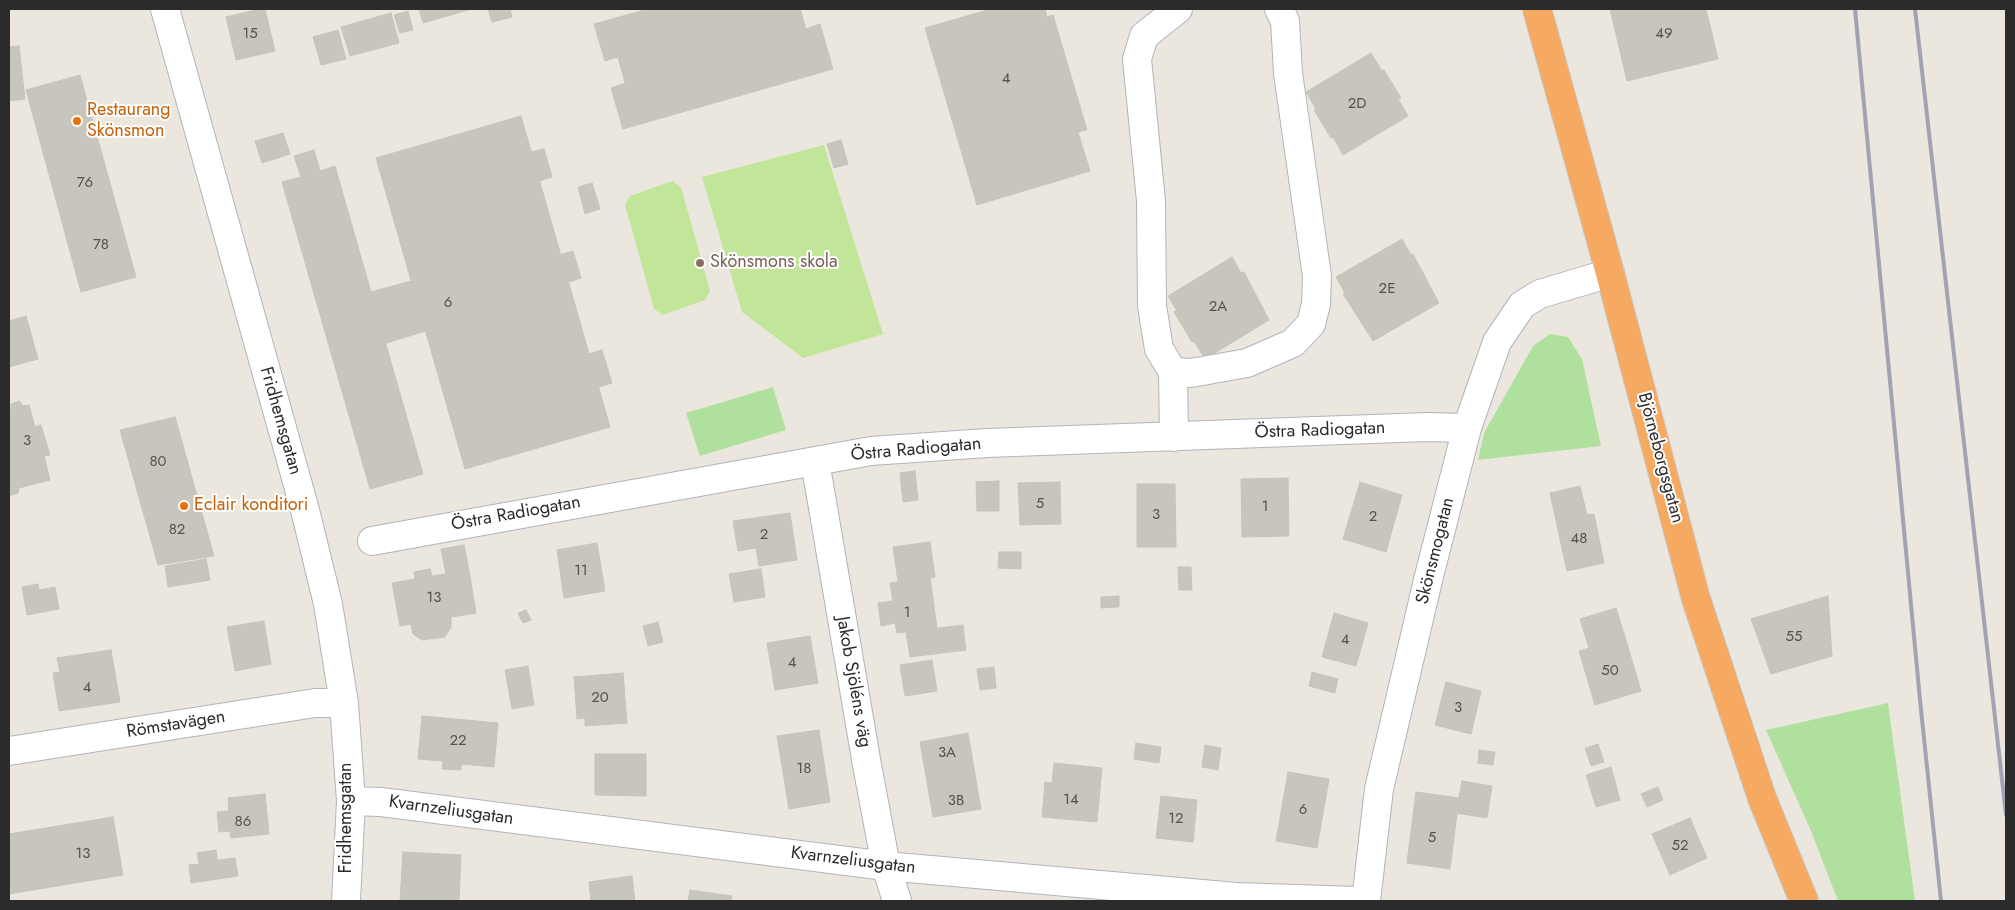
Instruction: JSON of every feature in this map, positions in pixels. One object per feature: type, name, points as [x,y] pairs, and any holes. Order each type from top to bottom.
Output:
[{"type":"highway","name":"Björneborgsgatan","points":[[1537,9],[1699,608],[1762,798],[1804,901]]},
{"type":"street","name":"Fridhemsgatan","points":[[165,9],[305,510],[328,604],[344,703],[351,801],[346,901]]},
{"type":"street","points":[[1174,437],[1172,372],[1159,349],[1152,306],[1151,201],[1137,59],[1144,36],[1178,9]]},
{"type":"street","points":[[1172,372],[1191,373],[1247,363],[1293,343],[1310,324],[1316,304],[1317,276],[1288,73],[1285,21],[1278,9]]},
{"type":"street","name":"Skönsmogatan","points":[[1366,901],[1379,789],[1429,576],[1467,428],[1497,342],[1522,305],[1540,294],[1610,274]]},
{"type":"street","name":"Östra Radiogatan","points":[[372,541],[871,451],[968,444],[1428,427],[1467,428]]},
{"type":"street","name":"Jakob Sjöléns väg","points":[[815,461],[886,866],[897,901]]},
{"type":"street","name":"Römstavägen","points":[[9,751],[315,703],[344,703]]},
{"type":"street","name":"Kvarnzeliusgatan","points":[[351,801],[381,802],[886,866],[1236,897],[1358,901]]},
{"type":"green space","points":[[824,145],[883,334],[803,358],[742,312],[702,177]]},
{"type":"green space","points":[[672,181],[681,187],[710,291],[705,300],[663,315],[654,309],[625,205],[630,196]]},
{"type":"green space","points":[[1550,334],[1568,337],[1582,359],[1601,446],[1478,460],[1484,433],[1533,346]]},
{"type":"green space","points":[[773,387],[786,430],[700,456],[686,413]]},
{"type":"green space","points":[[1888,703],[1915,901],[1838,901],[1811,831],[1766,730]]},
{"type":"building","points":[[265,9],[275,51],[236,60],[226,17]]},
{"type":"building","points":[[419,9],[468,9],[468,10],[423,23]]},
{"type":"building","points":[[488,9],[510,9],[512,17],[492,22]]},
{"type":"building","points":[[648,9],[800,9],[806,29],[820,24],[833,69],[623,129],[611,88],[625,83],[618,57],[605,61],[594,24]]},
{"type":"building","points":[[991,9],[1045,9],[1047,17],[1053,15],[1087,130],[1078,132],[1090,171],[977,205],[925,28]]},
{"type":"building","points":[[1610,9],[1706,9],[1718,59],[1627,81]]},
{"type":"building","points":[[408,11],[413,30],[400,33],[394,15]]},
{"type":"building","points":[[391,13],[399,43],[350,56],[341,27]]},
{"type":"building","points":[[338,30],[346,59],[321,65],[313,37]]},
{"type":"building","points":[[19,46],[25,99],[9,101],[9,47]]},
{"type":"building","points":[[1371,53],[1401,98],[1398,99],[1408,116],[1343,155],[1314,110],[1316,109],[1306,92]]},
{"type":"building","points":[[80,75],[136,277],[81,292],[26,90]]},
{"type":"building","points":[[521,116],[610,427],[465,469],[376,158]]},
{"type":"building","points":[[283,133],[290,154],[262,163],[255,141]]},
{"type":"building","points":[[841,140],[848,164],[834,168],[827,144]]},
{"type":"building","points":[[544,149],[552,177],[539,181],[531,152]]},
{"type":"building","points":[[314,150],[320,171],[335,166],[423,474],[370,489],[282,182],[301,177],[294,156]]},
{"type":"building","points":[[592,183],[600,209],[585,214],[578,187]]},
{"type":"building","points":[[1402,239],[1411,255],[1413,254],[1439,303],[1373,341],[1343,294],[1345,293],[1336,277]]},
{"type":"building","points":[[573,251],[581,278],[569,282],[560,255]]},
{"type":"building","points":[[1232,257],[1241,273],[1244,272],[1269,320],[1205,359],[1174,312],[1177,311],[1168,296]]},
{"type":"building","points":[[411,281],[426,331],[386,343],[371,292]]},
{"type":"building","points":[[26,316],[38,359],[9,367],[9,321]]},
{"type":"building","points":[[602,350],[612,383],[599,387],[589,354]]},
{"type":"building","points":[[19,401],[23,406],[29,405],[35,427],[41,425],[50,455],[44,456],[50,480],[19,488],[18,493],[9,496],[9,411],[11,410],[11,404]]},
{"type":"building","points":[[175,417],[214,556],[158,565],[120,430]]},
{"type":"building","points":[[915,471],[918,500],[903,502],[900,473]]},
{"type":"building","points":[[1288,478],[1289,536],[1242,537],[1241,479]]},
{"type":"building","points":[[999,481],[999,511],[977,511],[976,482]]},
{"type":"building","points":[[1060,482],[1061,524],[1020,525],[1018,483]]},
{"type":"building","points":[[1360,482],[1402,495],[1386,552],[1343,539]]},
{"type":"building","points":[[1137,484],[1175,484],[1176,547],[1137,547]]},
{"type":"building","points":[[1580,486],[1587,515],[1594,514],[1604,563],[1567,571],[1550,493]]},
{"type":"building","points":[[790,513],[797,560],[759,566],[756,548],[738,551],[733,521]]},
{"type":"building","points":[[930,542],[935,577],[898,582],[893,547]]},
{"type":"building","points":[[597,543],[605,591],[564,598],[557,550]]},
{"type":"building","points":[[464,545],[469,570],[446,574],[441,549]]},
{"type":"building","points":[[999,552],[1021,552],[1021,569],[998,568]]},
{"type":"building","points":[[206,559],[210,580],[168,587],[165,566]]},
{"type":"building","points":[[1178,567],[1191,567],[1192,590],[1179,590]]},
{"type":"building","points":[[430,569],[432,576],[469,570],[476,613],[451,617],[451,627],[445,637],[422,640],[413,634],[411,624],[400,626],[392,583],[415,579],[414,572]]},
{"type":"building","points":[[761,569],[765,597],[734,602],[729,574]]},
{"type":"building","points":[[930,577],[937,628],[897,633],[895,623],[881,626],[878,603],[893,601],[890,583]]},
{"type":"building","points":[[38,584],[39,590],[55,587],[59,609],[27,615],[22,587]]},
{"type":"building","points":[[1119,596],[1119,607],[1101,608],[1101,597]]},
{"type":"building","points":[[1828,596],[1832,656],[1771,674],[1751,619]]},
{"type":"building","points":[[1616,608],[1625,637],[1589,648],[1580,619]]},
{"type":"building","points":[[526,610],[531,620],[523,623],[518,613]]},
{"type":"building","points":[[1334,613],[1368,623],[1356,666],[1322,657]]},
{"type":"building","points":[[264,621],[271,664],[235,671],[227,627]]},
{"type":"building","points":[[658,622],[663,642],[648,646],[643,626]]},
{"type":"building","points":[[963,625],[966,650],[910,657],[906,632]]},
{"type":"building","points":[[810,636],[818,683],[775,690],[767,643]]},
{"type":"building","points":[[1625,637],[1641,691],[1595,705],[1579,651]]},
{"type":"building","points":[[111,650],[120,702],[59,711],[53,673],[60,672],[57,658]]},
{"type":"building","points":[[932,660],[937,691],[905,696],[900,665]]},
{"type":"building","points":[[528,666],[534,705],[512,709],[505,670]]},
{"type":"building","points":[[994,667],[996,688],[980,690],[977,669]]},
{"type":"building","points":[[1312,672],[1338,679],[1335,693],[1309,686]]},
{"type":"building","points":[[623,673],[627,723],[585,726],[585,718],[577,719],[574,677]]},
{"type":"building","points":[[1446,682],[1481,691],[1471,734],[1435,725]]},
{"type":"building","points":[[422,716],[498,723],[494,767],[461,764],[461,770],[442,769],[443,761],[418,759]]},
{"type":"building","points":[[819,730],[830,802],[789,809],[777,736]]},
{"type":"building","points":[[968,733],[981,809],[933,817],[920,742]]},
{"type":"building","points":[[1136,743],[1161,747],[1159,763],[1134,759]]},
{"type":"building","points":[[1598,744],[1604,762],[1591,766],[1585,748]]},
{"type":"building","points":[[1205,745],[1221,748],[1218,770],[1202,767]]},
{"type":"building","points":[[1479,750],[1495,752],[1493,765],[1478,763]]},
{"type":"building","points":[[595,754],[646,754],[646,796],[595,795]]},
{"type":"building","points":[[1054,763],[1102,768],[1097,822],[1042,817],[1045,782],[1052,783]]},
{"type":"building","points":[[1611,767],[1620,800],[1596,807],[1586,775]]},
{"type":"building","points":[[1288,772],[1329,779],[1317,848],[1276,841]]},
{"type":"building","points":[[1462,781],[1492,786],[1487,818],[1456,813]]},
{"type":"building","points":[[1658,787],[1663,800],[1647,807],[1641,794]]},
{"type":"building","points":[[1416,792],[1459,798],[1450,869],[1407,863]]},
{"type":"building","points":[[265,794],[269,834],[231,838],[230,831],[219,832],[217,812],[229,811],[228,798]]},
{"type":"building","points":[[1161,796],[1197,800],[1193,842],[1156,838]]},
{"type":"building","points":[[113,817],[123,875],[9,894],[9,834]]},
{"type":"building","points":[[1690,818],[1707,858],[1670,875],[1652,834]]},
{"type":"building","points":[[216,850],[217,860],[235,858],[238,876],[191,883],[189,865],[199,864],[197,853]]},
{"type":"building","points":[[403,852],[461,855],[459,901],[400,901]]},
{"type":"building","points":[[632,876],[635,901],[591,901],[589,882]]},
{"type":"building","points":[[690,890],[732,896],[731,901],[688,901]]},
{"type":"railway","points":[[1855,9],[1920,700],[1941,901]]},
{"type":"railway","points":[[1915,9],[2006,815]]},
{"type":"place","name":"Restaurang Skönsmon","points":[[77,121]]},
{"type":"place","name":"Skönsmons skola","points":[[700,263]]},
{"type":"place","name":"Eclair konditori","points":[[184,506]]}]
